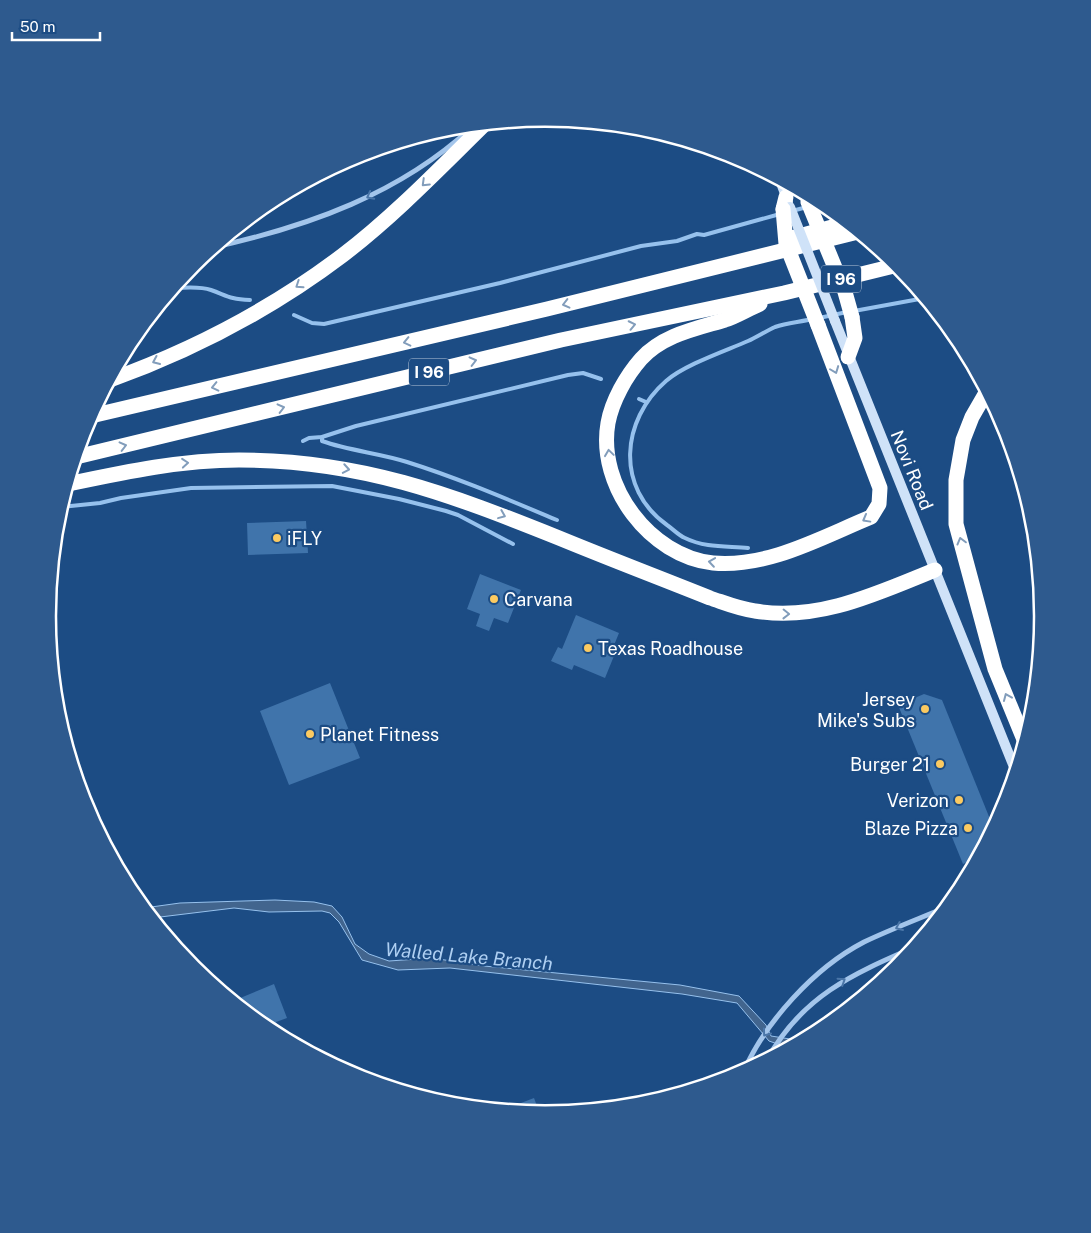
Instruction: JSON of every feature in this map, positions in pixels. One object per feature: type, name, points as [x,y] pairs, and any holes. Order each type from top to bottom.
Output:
[{"type":"highway","points":[[120,376],[206,339],[278,299],[343,254],[403,203],[477,132]]},
{"type":"highway","points":[[784,292],[728,319],[680,333],[661,342],[641,359],[618,395],[608,423],[608,444],[612,475],[626,507],[650,534],[685,556],[712,563],[739,563],[766,559],[872,517],[879,504],[880,488],[786,244],[786,204]]},
{"type":"highway","points":[[809,205],[844,292],[852,317],[855,338],[848,357]]},
{"type":"highway","points":[[698,270],[723,256],[839,225]]},
{"type":"highway","name":"I 96","points":[[100,414],[538,311],[850,234]]},
{"type":"highway","name":"I 96","points":[[83,455],[561,340],[887,268]]},
{"type":"highway","points":[[983,398],[963,440],[956,480],[956,524],[995,669],[1021,731]]},
{"type":"highway","points":[[75,483],[159,466],[239,460],[292,462],[348,469],[383,476],[442,493],[710,598],[738,607],[768,613],[798,614],[831,608],[936,570]]},
{"type":"main road","name":"Novi Road","points":[[782,189],[786,204],[936,570],[1012,763]]},
{"type":"street","points":[[230,243],[258,237],[345,209],[431,161],[463,135]]},
{"type":"street","points":[[748,1062],[757,1044],[793,998],[829,966],[862,944],[935,912]]},
{"type":"street","points":[[775,1048],[789,1027],[828,990],[850,976],[897,956]]},
{"type":"water","points":[[275,900],[314,902],[332,906],[342,917],[355,944],[369,954],[389,961],[432,958],[484,966],[680,985],[739,996],[766,1025],[771,1036],[791,1039],[781,1045],[769,1041],[737,1003],[682,994],[450,968],[398,970],[362,960],[339,922],[330,913],[322,911],[269,912],[234,908],[160,917],[152,907],[180,903]]},
{"type":"building","name":"iFLY","points":[[306,521],[308,553],[248,555],[247,523]]},
{"type":"building","name":"Carvana","points":[[480,574],[521,590],[508,623],[494,618],[489,631],[476,626],[480,614],[467,609]]},
{"type":"building","name":"Texas Roadhouse","points":[[576,615],[619,633],[612,650],[616,651],[605,678],[574,665],[572,670],[551,661],[558,647],[562,649]]},
{"type":"building","name":"Planet Fitness","points":[[330,683],[360,758],[289,785],[260,711]]},
{"type":"building","points":[[924,694],[942,700],[990,820],[969,861],[963,864],[898,705]]},
{"type":"building","points":[[274,984],[287,1018],[276,1022],[277,1025],[240,998]]},
{"type":"building","points":[[534,1098],[537,1106],[516,1105]]},
{"type":"waterway","points":[[792,211],[807,207]]},
{"type":"waterway","points":[[294,315],[312,323],[324,324],[500,283],[641,246],[677,241],[697,234],[704,235],[780,214]]},
{"type":"waterway","points":[[184,288],[202,288],[233,298],[250,300]]},
{"type":"waterway","points":[[854,311],[918,299]]},
{"type":"waterway","points":[[819,318],[847,312]]},
{"type":"waterway","points":[[748,548],[700,544],[682,537],[650,510],[639,492],[632,473],[630,454],[633,434],[640,415],[651,397],[666,381],[683,369],[748,341],[775,327],[812,319]]},
{"type":"waterway","points":[[303,441],[356,426],[568,375],[583,373],[601,379]]},
{"type":"waterway","points":[[639,399],[646,402]]},
{"type":"waterway","points":[[322,437],[322,441],[426,468],[483,489],[557,520]]},
{"type":"waterway","points":[[69,506],[191,488],[332,486],[399,499],[446,511],[458,515],[513,544]]},
{"type":"place","name":"iFLY","points":[[277,538]]},
{"type":"place","name":"Carvana","points":[[494,599]]},
{"type":"place","name":"Texas Roadhouse","points":[[588,648]]},
{"type":"place","name":"Jersey Mike's Subs","points":[[925,709]]},
{"type":"place","name":"Planet Fitness","points":[[310,734]]},
{"type":"place","name":"Burger 21","points":[[940,764]]},
{"type":"place","name":"Verizon","points":[[959,800]]},
{"type":"place","name":"Blaze Pizza","points":[[968,828]]},
{"type":"water label","name":"Walled Lake Branch","points":[[469,956]]}]
